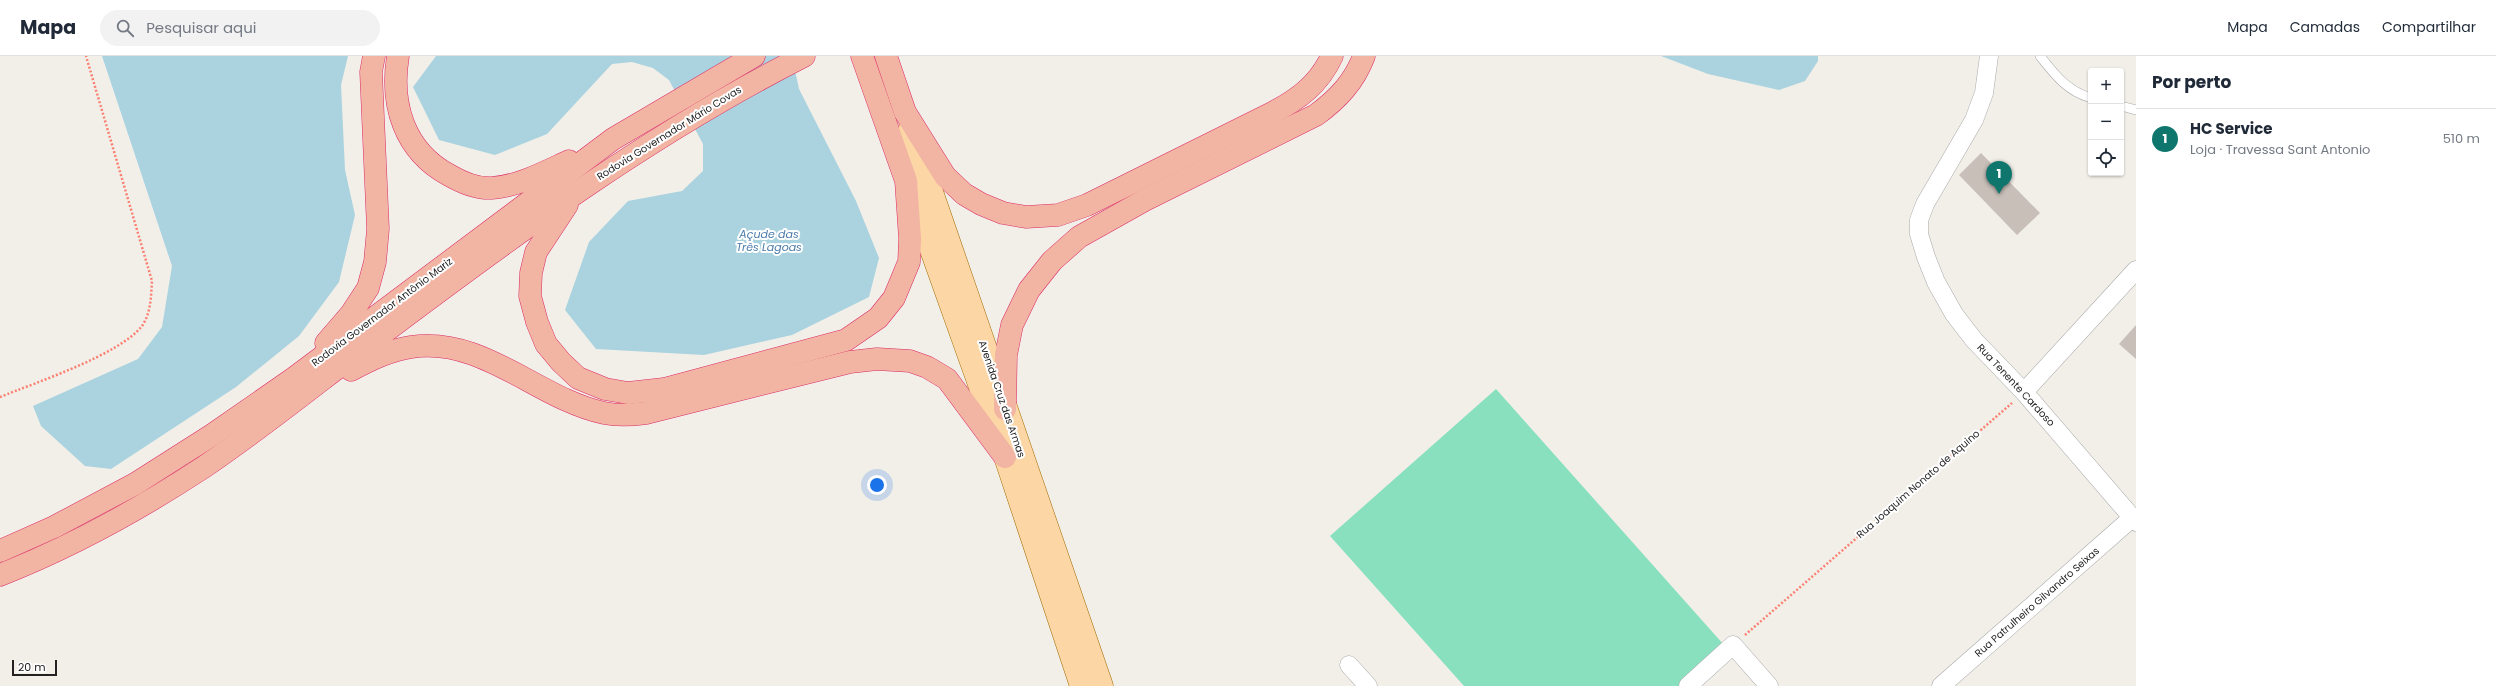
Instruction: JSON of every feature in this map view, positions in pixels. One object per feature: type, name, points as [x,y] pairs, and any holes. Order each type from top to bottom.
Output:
[{"type":"highway","points":[[298,387],[368,288],[375,262],[378,229],[371,72],[374,56]]},
{"type":"highway","points":[[398,56],[394,79],[396,99],[407,134],[418,152],[437,169],[474,186],[491,188],[515,184],[613,139]]},
{"type":"highway","name":"Rodovia Governador Antônio Mariz","points":[[0,575],[30,563],[106,525],[205,466],[298,387],[613,139],[754,56]]},
{"type":"highway","name":"Rodovia Governador Mário Covas","points":[[578,191],[656,138],[738,89],[804,56]]},
{"type":"highway","points":[[578,191],[550,228],[536,252],[531,272],[530,296],[537,322],[546,344],[560,362],[578,378],[605,390],[628,393],[672,387],[846,340],[864,330],[878,318],[894,298],[909,262],[910,239],[906,181],[862,56]]},
{"type":"highway","points":[[886,56],[905,112],[945,176],[964,194],[981,204],[1003,213],[1026,217],[1058,216],[1087,204],[1296,100],[1318,82],[1332,56]]},
{"type":"highway","points":[[1005,409],[1006,355],[1012,325],[1029,290],[1052,261],[1079,237],[1144,200],[1316,115],[1333,103],[1347,88],[1364,56]]},
{"type":"highway","name":"Rodovia Governador Antônio Mariz","points":[[0,551],[54,527],[135,484],[212,435],[298,387],[578,191]]},
{"type":"highway","points":[[298,387],[383,354],[411,347],[439,346],[460,351],[491,362],[579,405],[604,413],[627,415],[646,413],[850,362],[877,359],[910,360],[927,366],[947,379],[1005,457]]},
{"type":"main road","name":"Avenida Cruz das Armas","points":[[905,112],[1005,409],[1102,686]]},
{"type":"main road","name":"Avenida Cruz das Armas","points":[[906,181],[1005,457],[1082,686]]},
{"type":"street","name":"Rua Tenente Cardoso","points":[[1988,56],[1984,92],[1974,120],[1925,204],[1919,220],[1919,234],[1936,282],[1954,314],[1974,340],[2024,392],[2134,520]]},
{"type":"street","points":[[2024,392],[2136,270]]},
{"type":"street","name":"Rua Patrulheiro Gilvandro Seixas","points":[[1941,686],[2134,520]]},
{"type":"street","points":[[1688,686],[1733,646],[1769,686]]},
{"type":"street","points":[[1349,665],[1368,686]]},
{"type":"lane","points":[[2040,56],[2061,83],[2078,94],[2088,97]]},
{"type":"lane","points":[[2124,107],[2136,110]]},
{"type":"path","points":[[0,397],[106,352],[127,341],[143,325],[151,305],[152,281],[86,56]]},
{"type":"path","name":"Rua Joaquim Nonato de Aquino","points":[[1733,646],[2024,392]]},
{"type":"green space","points":[[1496,389],[1724,645],[1679,686],[1464,686],[1330,536]]},
{"type":"water","points":[[102,56],[348,56],[341,85],[345,170],[355,215],[339,282],[299,336],[236,387],[111,469],[85,466],[41,426],[33,406],[138,359],[162,327],[172,266]]},
{"type":"water","name":"Açude das Três Lagoas","points":[[436,56],[792,56],[799,89],[856,201],[879,258],[869,297],[792,335],[704,355],[596,349],[565,310],[589,242],[628,201],[682,191],[703,171],[703,144],[669,80],[653,68],[632,62],[612,64],[547,134],[495,155],[439,140],[413,87]]},
{"type":"water","points":[[1661,56],[1818,56],[1818,61],[1805,81],[1779,90],[1708,74]]},
{"type":"building","points":[[1981,153],[2040,213],[2017,235],[1959,175]]},
{"type":"building","points":[[2136,325],[2136,359],[2119,344]]},
{"type":"place","name":"HC Service","points":[[1999,194]]}]
